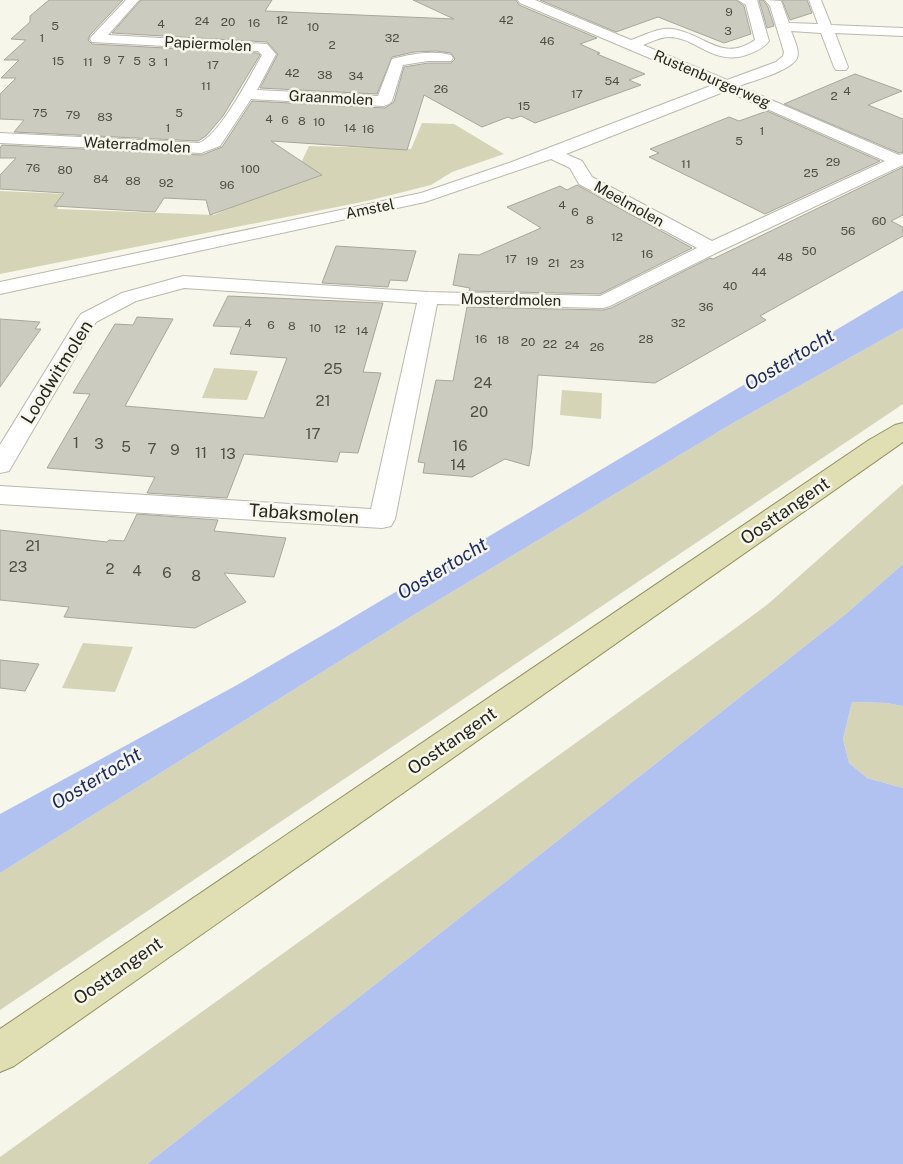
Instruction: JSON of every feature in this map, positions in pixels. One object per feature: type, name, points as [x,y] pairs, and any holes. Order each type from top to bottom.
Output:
[{"type":"main road","name":"Oosttangent","points":[[0,1052],[878,446],[903,431]]},
{"type":"street","name":"Papiermolen","points":[[133,0],[97,39],[262,47],[269,54],[247,94]]},
{"type":"street","name":"Rustenburgerweg","points":[[524,0],[901,160]]},
{"type":"street","points":[[631,45],[672,33],[720,54],[746,51],[762,41],[752,3],[744,0]]},
{"type":"street","points":[[771,0],[776,4],[783,27],[903,32]]},
{"type":"street","points":[[815,0],[841,67]]},
{"type":"street","name":"Amstel","points":[[0,288],[425,197],[553,154],[781,64],[790,58],[791,52],[783,27]]},
{"type":"street","name":"Graanmolen","points":[[247,94],[384,101],[397,62],[428,57],[446,58]]},
{"type":"street","name":"Waterradmolen","points":[[0,138],[202,148],[214,143],[247,94]]},
{"type":"street","name":"Meelmolen","points":[[553,154],[576,165],[585,180],[711,248]]},
{"type":"street","name":"Mosterdmolen","points":[[129,296],[183,282],[428,298],[603,302],[711,248],[901,160]]},
{"type":"street","points":[[117,263],[129,296]]},
{"type":"street","name":"Loodwitmolen","points":[[0,465],[88,318],[129,296]]},
{"type":"street","name":"Tabaksmolen","points":[[0,495],[382,519],[428,298]]},
{"type":"green space","points":[[422,123],[454,124],[504,154],[452,172],[431,185],[367,201],[0,274],[0,191],[65,194],[57,209],[214,215],[262,194],[320,176],[301,163],[309,146],[411,149]]},
{"type":"green space","points":[[903,328],[903,404],[0,1010],[0,873],[412,616],[733,423]]},
{"type":"green space","points":[[214,368],[258,371],[247,400],[202,398]]},
{"type":"green space","points":[[562,390],[602,393],[601,419],[560,415]]},
{"type":"green space","points":[[903,484],[903,564],[847,613],[147,1164],[0,1164],[0,1157],[768,604]]},
{"type":"green space","points":[[83,643],[133,647],[115,692],[62,688]]},
{"type":"green space","points":[[852,702],[886,703],[903,706],[903,788],[867,778],[849,763],[843,739]]},
{"type":"water","name":"Oostertocht","points":[[903,290],[903,328],[733,423],[412,616],[0,873],[0,814],[237,685]]},
{"type":"water","points":[[903,564],[903,706],[886,703],[852,702],[843,739],[849,763],[867,778],[903,788],[903,1164],[147,1164],[847,613]]},
{"type":"building","points":[[49,0],[123,0],[90,35],[88,40],[92,44],[257,53],[260,55],[223,116],[206,136],[198,141],[14,132],[24,120],[0,119],[0,94],[16,78],[1,78],[19,60],[4,60],[26,40],[11,39],[30,22],[30,16]]},
{"type":"building","points":[[141,0],[272,0],[265,11],[454,19],[413,0],[516,0],[519,5],[597,38],[580,44],[600,53],[597,54],[645,74],[629,80],[641,85],[535,123],[521,116],[512,119],[508,117],[482,127],[424,95],[407,150],[271,141],[322,175],[210,215],[206,200],[164,198],[155,212],[54,206],[64,193],[0,189],[0,175],[16,158],[0,158],[0,148],[2,145],[202,155],[222,147],[252,101],[385,108],[394,102],[404,67],[428,63],[451,63],[455,59],[451,53],[436,51],[414,52],[392,57],[377,94],[260,88],[278,54],[267,42],[112,33]]},
{"type":"building","points":[[540,0],[736,0],[744,6],[751,34],[724,43],[658,17],[616,32]]},
{"type":"building","points":[[759,0],[763,0],[768,7],[774,26],[767,28]]},
{"type":"building","points":[[782,0],[807,0],[812,13],[790,20]]},
{"type":"building","points":[[855,74],[902,91],[868,105],[903,119],[903,152],[899,153],[784,104]]},
{"type":"building","points":[[767,111],[880,161],[765,214],[649,157],[659,153],[650,149],[729,117],[739,121]]},
{"type":"building","points":[[903,167],[903,215],[891,221],[903,227],[903,236],[760,316],[766,320],[655,383],[538,375],[529,466],[505,459],[472,477],[423,473],[425,463],[418,462],[436,380],[453,381],[467,307],[603,310],[611,308],[710,258],[713,259]]},
{"type":"building","points":[[577,185],[692,248],[600,294],[469,291],[470,288],[453,285],[459,254],[479,255],[541,228],[507,207],[560,186],[567,190]]},
{"type":"building","points":[[336,246],[416,251],[407,281],[390,280],[388,287],[322,283]]},
{"type":"building","points":[[228,296],[383,303],[363,372],[381,373],[358,453],[340,452],[337,462],[244,454],[227,498],[147,493],[155,477],[47,468],[90,394],[73,393],[115,324],[133,325],[137,317],[173,319],[125,406],[264,418],[287,358],[230,354],[241,327],[213,326]]},
{"type":"building","points":[[0,319],[40,322],[35,329],[41,329],[0,387]]},
{"type":"building","points":[[137,514],[218,520],[214,531],[286,538],[274,577],[224,573],[246,602],[195,628],[64,617],[69,607],[0,600],[0,530],[107,542],[109,540],[124,541]]},
{"type":"building","points":[[0,660],[39,664],[25,691],[0,688]]}]
